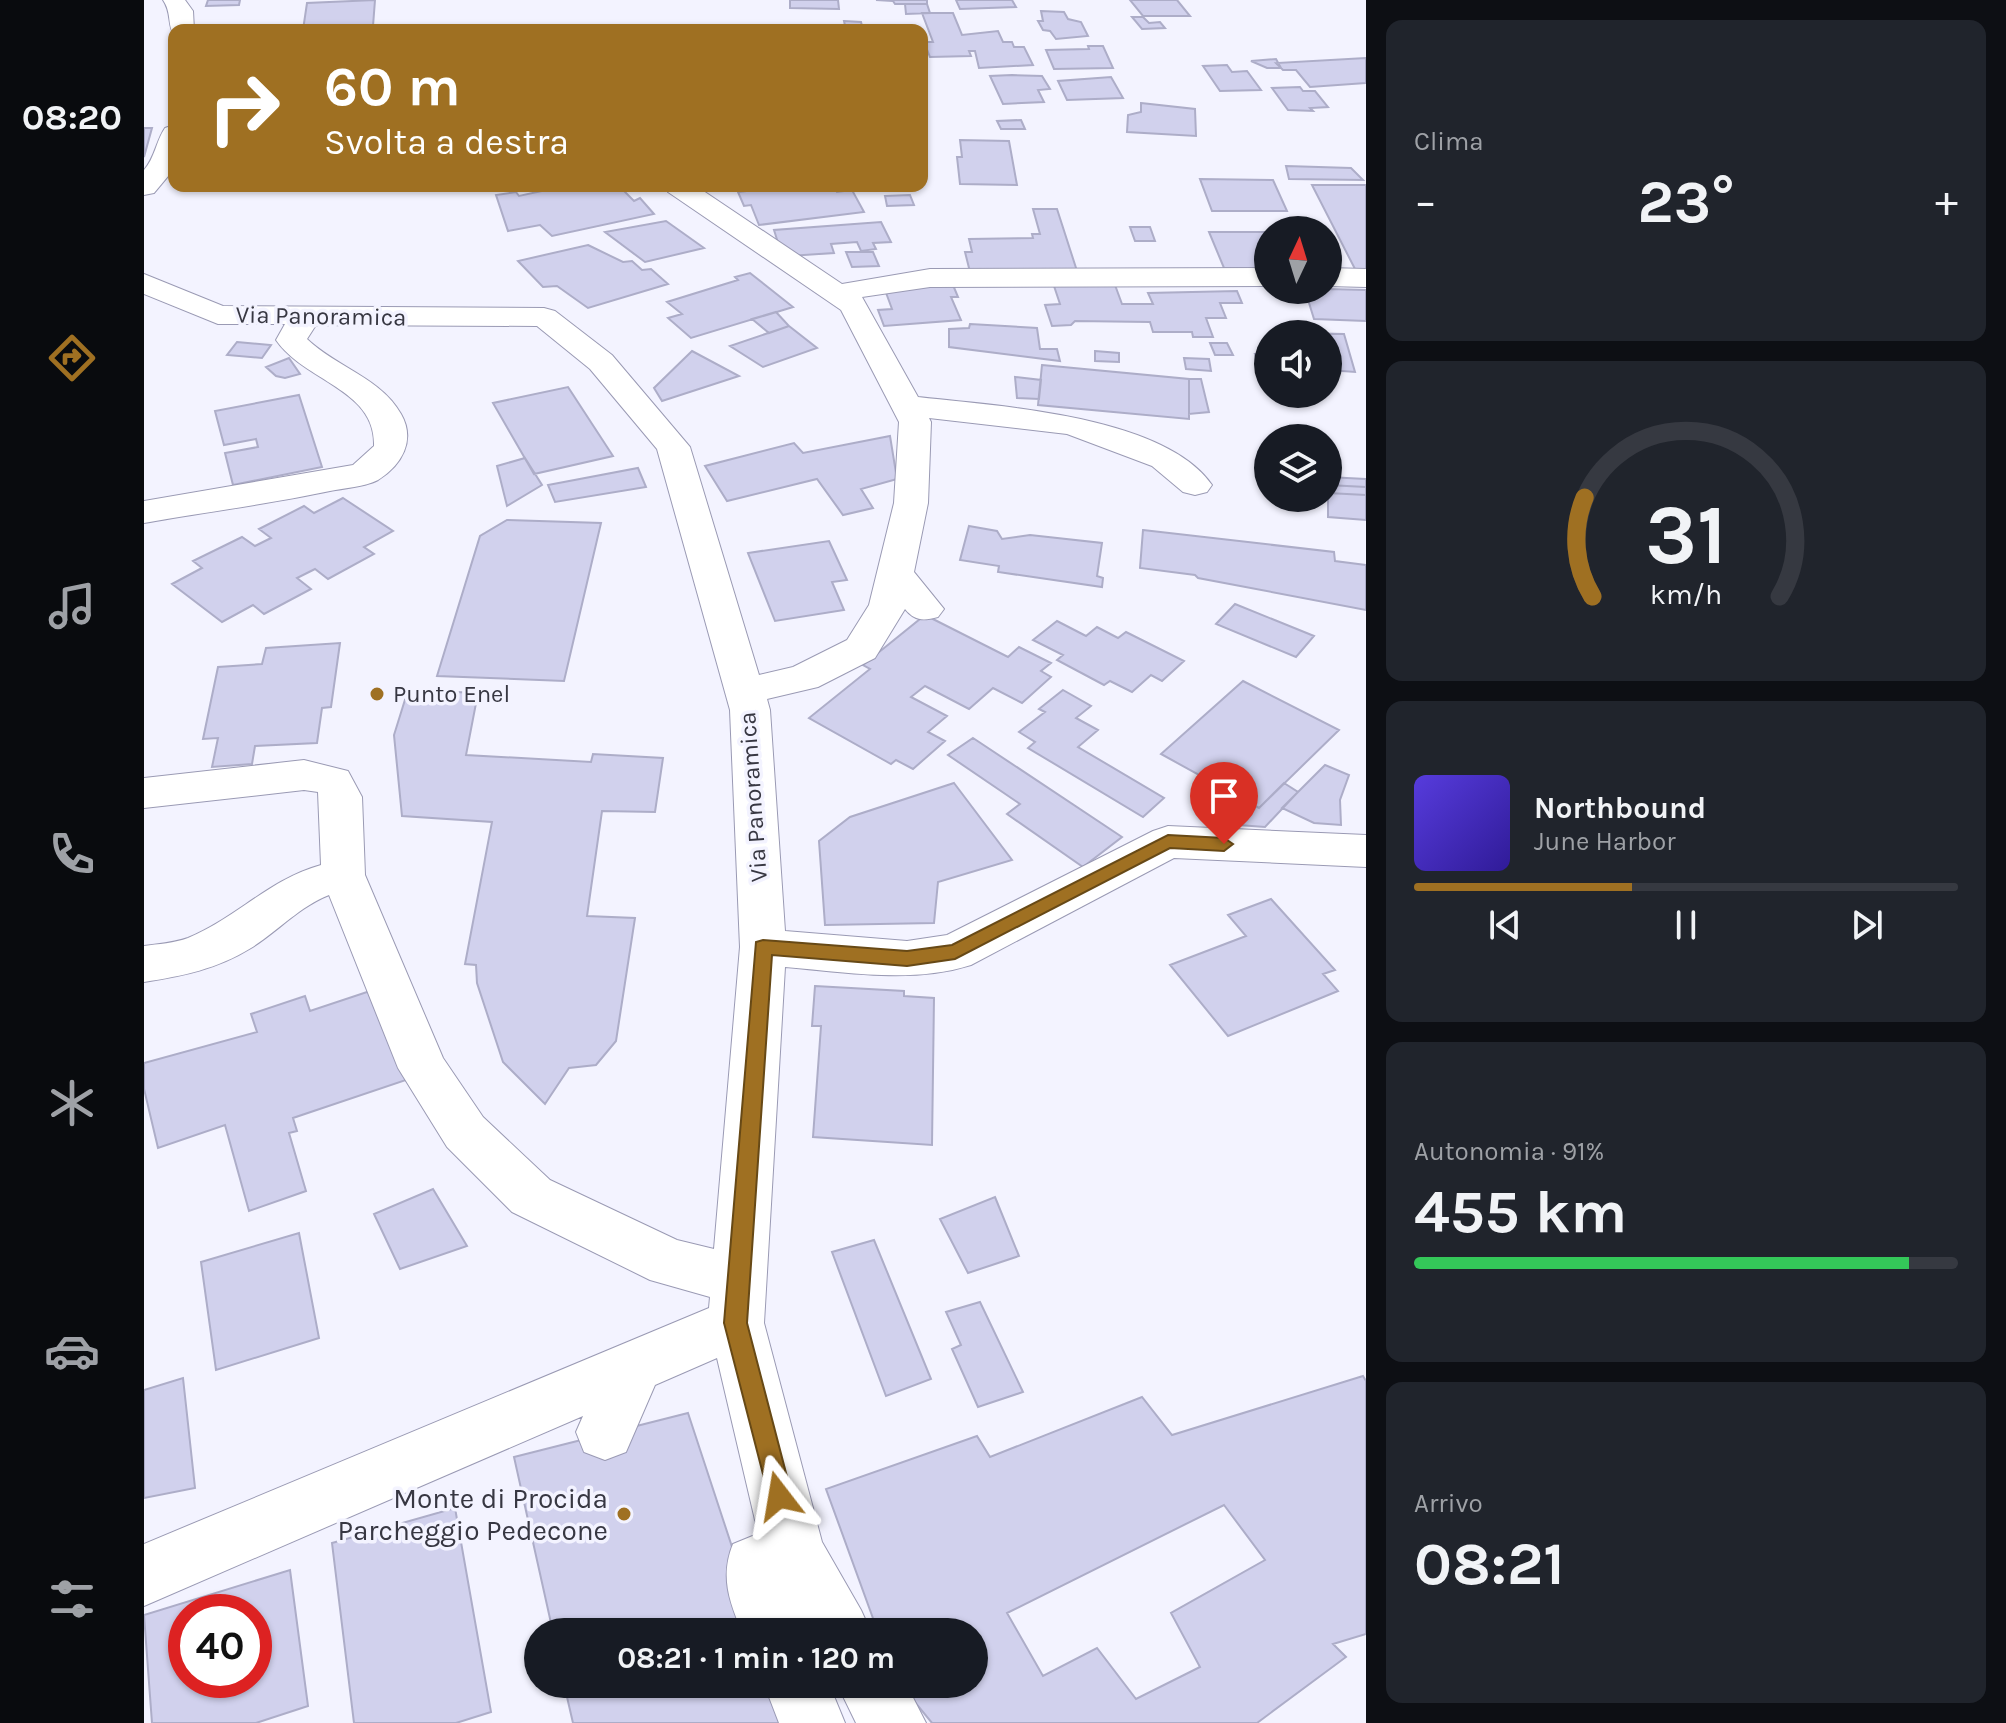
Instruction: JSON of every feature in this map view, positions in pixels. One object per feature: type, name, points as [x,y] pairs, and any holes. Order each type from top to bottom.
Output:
[{"type":"street","points":[[174,0],[182,11],[182,24]]},
{"type":"street","points":[[144,187],[164,164],[168,152]]},
{"type":"street","points":[[687,192],[853,305],[915,422],[911,503],[888,605],[861,649],[804,678],[744,691]]},
{"type":"street","points":[[839,294],[930,278],[1254,277]]},
{"type":"street","points":[[1342,277],[1366,278]]},
{"type":"street","name":"Via Panoramica","points":[[144,283],[218,315],[544,317],[601,362],[673,447],[750,710],[763,947],[738,1301],[763,1564],[823,1618]]},
{"type":"street","points":[[144,512],[291,489],[365,473],[391,449],[390,424],[373,396],[303,355],[291,340],[306,316]]},
{"type":"street","points":[[906,405],[1073,425],[1164,459],[1195,485]]},
{"type":"street","points":[[895,573],[925,609]]},
{"type":"street","points":[[752,742],[770,709],[804,678]]},
{"type":"street","points":[[144,793],[304,775],[333,781],[341,797],[343,875],[423,1068],[465,1132],[531,1196],[669,1263],[738,1301],[636,1364],[144,1575]]},
{"type":"street","points":[[763,947],[907,959],[955,952],[1168,842],[1366,851]]},
{"type":"street","points":[[144,964],[193,956],[235,935],[279,902],[311,884],[343,875]]},
{"type":"street","points":[[605,1432],[636,1364]]},
{"type":"street","points":[[763,1564],[768,1618]]},
{"type":"street","points":[[802,1698],[812,1723]]},
{"type":"street","points":[[878,1698],[893,1723]]},
{"type":"building","points":[[208,0],[240,0],[239,5],[206,6]]},
{"type":"building","points":[[375,0],[373,24],[304,24],[307,3]]},
{"type":"building","points":[[790,0],[838,0],[839,9],[790,8]]},
{"type":"building","points":[[876,0],[927,0],[927,4],[895,4],[893,1]]},
{"type":"building","points":[[956,0],[1012,0],[1016,7],[960,9]]},
{"type":"building","points":[[1130,0],[1177,0],[1190,16],[1143,16]]},
{"type":"building","points":[[905,4],[927,4],[930,13],[906,14]]},
{"type":"building","points":[[1041,11],[1064,12],[1068,19],[1081,22],[1088,36],[1056,39],[1050,31],[1043,30],[1038,21],[1043,21]]},
{"type":"building","points":[[922,13],[953,13],[962,35],[998,31],[1003,42],[1024,47],[1033,65],[979,68],[975,51],[969,51],[971,56],[930,57],[928,42],[933,42]]},
{"type":"building","points":[[1132,17],[1143,17],[1149,23],[1160,22],[1165,28],[1142,29]]},
{"type":"building","points":[[844,21],[862,24],[845,24]]},
{"type":"building","points":[[1088,46],[1103,46],[1113,68],[1054,69],[1046,50],[1089,49]]},
{"type":"building","points":[[1366,58],[1366,83],[1310,87],[1296,70],[1283,70],[1276,63]]},
{"type":"building","points":[[1276,59],[1281,68],[1267,68],[1251,61]]},
{"type":"building","points":[[1227,65],[1232,72],[1247,71],[1261,90],[1220,91],[1203,66]]},
{"type":"building","points":[[990,76],[1042,76],[1050,89],[1038,90],[1044,102],[1003,104]]},
{"type":"building","points":[[1111,77],[1123,98],[1067,100],[1058,81]]},
{"type":"building","points":[[1300,87],[1303,91],[1315,91],[1328,107],[1310,108],[1313,111],[1288,110],[1272,88]]},
{"type":"building","points":[[1141,103],[1195,109],[1196,136],[1127,132],[1128,115],[1141,112]]},
{"type":"building","points":[[1021,120],[1025,129],[1001,129],[997,121]]},
{"type":"building","points":[[144,128],[152,128],[144,157]]},
{"type":"building","points":[[960,140],[1009,141],[1017,185],[960,184],[957,157],[962,157]]},
{"type":"building","points":[[1286,166],[1351,168],[1363,180],[1289,179]]},
{"type":"building","points":[[1200,179],[1273,180],[1287,211],[1212,211]]},
{"type":"building","points":[[1312,185],[1366,185],[1366,269],[1355,269],[1342,244],[1342,216],[1328,216]]},
{"type":"building","points":[[516,192],[519,196],[537,192],[625,192],[634,201],[640,198],[654,214],[552,236],[540,225],[508,231],[496,195]]},
{"type":"building","points":[[738,192],[853,192],[864,212],[759,225],[751,205],[744,206]]},
{"type":"building","points":[[910,195],[914,205],[887,206],[885,196]]},
{"type":"building","points":[[1033,209],[1057,209],[1077,271],[970,272],[965,252],[972,252],[969,239],[1033,238],[1032,234],[1040,234]]},
{"type":"building","points":[[666,221],[704,248],[645,262],[605,232]]},
{"type":"building","points":[[881,222],[891,242],[873,243],[876,249],[861,251],[857,242],[831,244],[834,253],[789,256],[779,246],[774,230]]},
{"type":"building","points":[[1130,227],[1150,227],[1155,241],[1135,241]]},
{"type":"building","points":[[1209,232],[1254,232],[1254,269],[1224,268]]},
{"type":"building","points":[[588,245],[623,262],[632,261],[642,270],[651,269],[668,284],[588,308],[557,286],[543,287],[518,261]]},
{"type":"building","points":[[846,252],[873,252],[879,266],[852,267]]},
{"type":"building","points":[[750,273],[793,307],[691,338],[668,318],[682,314],[667,302],[738,280],[735,277]]},
{"type":"building","points":[[953,285],[958,297],[951,297],[961,320],[884,326],[878,310],[892,309],[885,290]]},
{"type":"building","points":[[1115,285],[1122,304],[1153,304],[1148,293],[1237,291],[1242,303],[1220,303],[1226,318],[1206,318],[1213,337],[1193,337],[1192,332],[1153,332],[1150,322],[1075,321],[1071,325],[1052,326],[1045,305],[1060,304],[1054,286]]},
{"type":"building","points":[[1342,289],[1366,290],[1366,321],[1314,319],[1309,304],[1342,304]]},
{"type":"building","points":[[776,312],[789,326],[769,333],[752,319]]},
{"type":"building","points":[[970,324],[1037,328],[1040,349],[1057,349],[1060,361],[949,347],[949,329],[969,328]]},
{"type":"building","points":[[789,326],[817,348],[763,367],[730,346]]},
{"type":"building","points":[[1342,334],[1344,334],[1355,372],[1342,371]]},
{"type":"building","points":[[237,342],[271,345],[262,358],[227,355]]},
{"type":"building","points":[[1210,343],[1227,343],[1233,355],[1215,355]]},
{"type":"building","points":[[692,351],[739,376],[662,401],[654,388]]},
{"type":"building","points":[[1095,351],[1119,353],[1119,362],[1095,361]]},
{"type":"building","points":[[289,358],[300,374],[285,378],[276,376],[266,367]]},
{"type":"building","points":[[1184,358],[1209,359],[1211,371],[1186,369]]},
{"type":"building","points":[[1042,365],[1189,379],[1189,419],[1038,405]]},
{"type":"building","points":[[1015,377],[1041,380],[1039,399],[1017,398]]},
{"type":"building","points":[[1189,379],[1201,379],[1209,412],[1189,414]]},
{"type":"building","points":[[568,387],[613,456],[534,474],[493,403]]},
{"type":"building","points":[[299,395],[322,467],[233,485],[225,453],[258,447],[256,439],[224,445],[215,411]]},
{"type":"building","points":[[890,436],[897,479],[861,489],[873,508],[843,515],[817,479],[727,501],[705,466],[794,443],[803,453]]},
{"type":"building","points":[[525,458],[542,485],[507,506],[497,466]]},
{"type":"building","points":[[638,468],[646,487],[555,502],[548,485]]},
{"type":"building","points":[[1342,478],[1366,479],[1366,487],[1342,486]]},
{"type":"building","points":[[1342,486],[1366,487],[1366,495],[1342,494]]},
{"type":"building","points":[[1342,494],[1366,495],[1366,520],[1328,517],[1328,512],[1342,512]]},
{"type":"building","points":[[343,498],[393,531],[364,547],[374,554],[328,579],[315,569],[297,578],[311,589],[264,614],[253,605],[222,622],[172,584],[202,568],[193,561],[242,537],[255,546],[271,538],[259,529],[304,506],[314,513]]},
{"type":"building","points":[[507,520],[601,523],[564,681],[437,676],[480,536]]},
{"type":"building","points":[[969,526],[997,531],[1002,539],[1030,535],[1102,543],[1097,576],[1103,578],[1102,587],[998,572],[999,566],[960,560]]},
{"type":"building","points":[[1143,530],[1334,552],[1335,561],[1366,565],[1366,610],[1195,575],[1140,568]]},
{"type":"building","points":[[829,541],[847,580],[832,582],[844,610],[775,621],[748,553]]},
{"type":"building","points":[[1235,604],[1314,636],[1296,657],[1216,624]]},
{"type":"building","points":[[925,615],[1008,657],[1019,647],[1051,663],[1041,671],[1051,677],[1022,703],[993,688],[969,709],[925,686],[911,697],[947,716],[928,732],[945,741],[913,769],[896,760],[891,764],[809,718],[870,669],[863,665]]},
{"type":"building","points":[[1057,621],[1086,636],[1097,627],[1118,638],[1126,632],[1184,661],[1162,681],[1151,675],[1132,692],[1110,681],[1104,685],[1057,660],[1063,655],[1033,640]]},
{"type":"building","points":[[340,643],[331,707],[322,708],[317,743],[255,746],[252,764],[212,767],[218,738],[203,739],[218,667],[262,664],[266,648]]},
{"type":"building","points":[[1243,681],[1339,730],[1259,808],[1161,754]]},
{"type":"building","points":[[408,690],[478,693],[466,755],[591,762],[593,754],[663,758],[655,812],[602,811],[587,916],[635,918],[616,1041],[596,1065],[569,1068],[545,1104],[503,1062],[477,983],[476,965],[465,964],[492,822],[402,816],[394,735]]},
{"type":"building","points":[[1063,690],[1091,706],[1076,718],[1098,730],[1078,747],[1164,798],[1143,817],[1028,748],[1035,742],[1019,732],[1045,712],[1039,709]]},
{"type":"building","points":[[973,738],[1122,837],[1083,867],[1007,814],[1020,804],[948,755]]},
{"type":"building","points":[[1325,765],[1349,775],[1340,800],[1341,825],[1314,823],[1282,808]]},
{"type":"building","points":[[954,783],[1012,860],[938,882],[934,923],[825,925],[819,841],[850,817]]},
{"type":"building","points":[[1284,783],[1298,792],[1265,827],[1211,823],[1228,791],[1259,808]]},
{"type":"building","points":[[1271,899],[1335,970],[1323,974],[1338,991],[1228,1036],[1170,965],[1246,936],[1228,915]]},
{"type":"building","points":[[815,986],[904,991],[904,996],[934,998],[932,1145],[813,1137],[821,1026],[812,1026]]},
{"type":"building","points":[[382,987],[415,1077],[293,1118],[297,1131],[289,1133],[306,1191],[249,1211],[225,1125],[158,1148],[144,1089],[144,1063],[257,1032],[251,1014],[305,996],[310,1011]]},
{"type":"building","points":[[433,1189],[467,1246],[400,1269],[374,1214]]},
{"type":"building","points":[[995,1197],[1019,1256],[968,1273],[940,1219]]},
{"type":"building","points":[[299,1233],[319,1338],[216,1370],[201,1262]]},
{"type":"building","points":[[874,1240],[931,1379],[886,1396],[832,1252]]},
{"type":"building","points":[[980,1302],[1023,1392],[978,1407],[952,1349],[961,1345],[946,1312]]},
{"type":"building","points":[[1363,1376],[1366,1381],[1366,1634],[1333,1644],[1346,1657],[1257,1723],[932,1723],[911,1698],[988,1698],[988,1618],[873,1618],[826,1489],[977,1436],[990,1457],[1142,1397],[1172,1435]],"holes":[[[1224,1505],[1265,1560],[1171,1613],[1200,1667],[1136,1699],[1097,1648],[1043,1676],[1007,1613]]]},
{"type":"building","points":[[183,1378],[195,1488],[144,1498],[144,1390]]},
{"type":"building","name":"Monte di Procida Parcheggio Pedecone","points":[[688,1413],[755,1618],[550,1618],[514,1457]]},
{"type":"building","points":[[455,1508],[491,1712],[456,1723],[354,1723],[332,1543]]},
{"type":"building","points":[[290,1570],[308,1706],[256,1723],[152,1723],[144,1615],[168,1608],[168,1698],[272,1698],[272,1594],[212,1594]]},
{"type":"building","points":[[567,1698],[782,1698],[790,1723],[573,1723]]},
{"type":"place","name":"Punto Enel","points":[[377,694]]},
{"type":"place","name":"Monte di Procida Parcheggio Pedecone","points":[[624,1514]]},
{"type":"route","points":[[779,1496],[736,1323],[763,947],[907,959],[955,952],[1168,842],[1224,844]]}]
